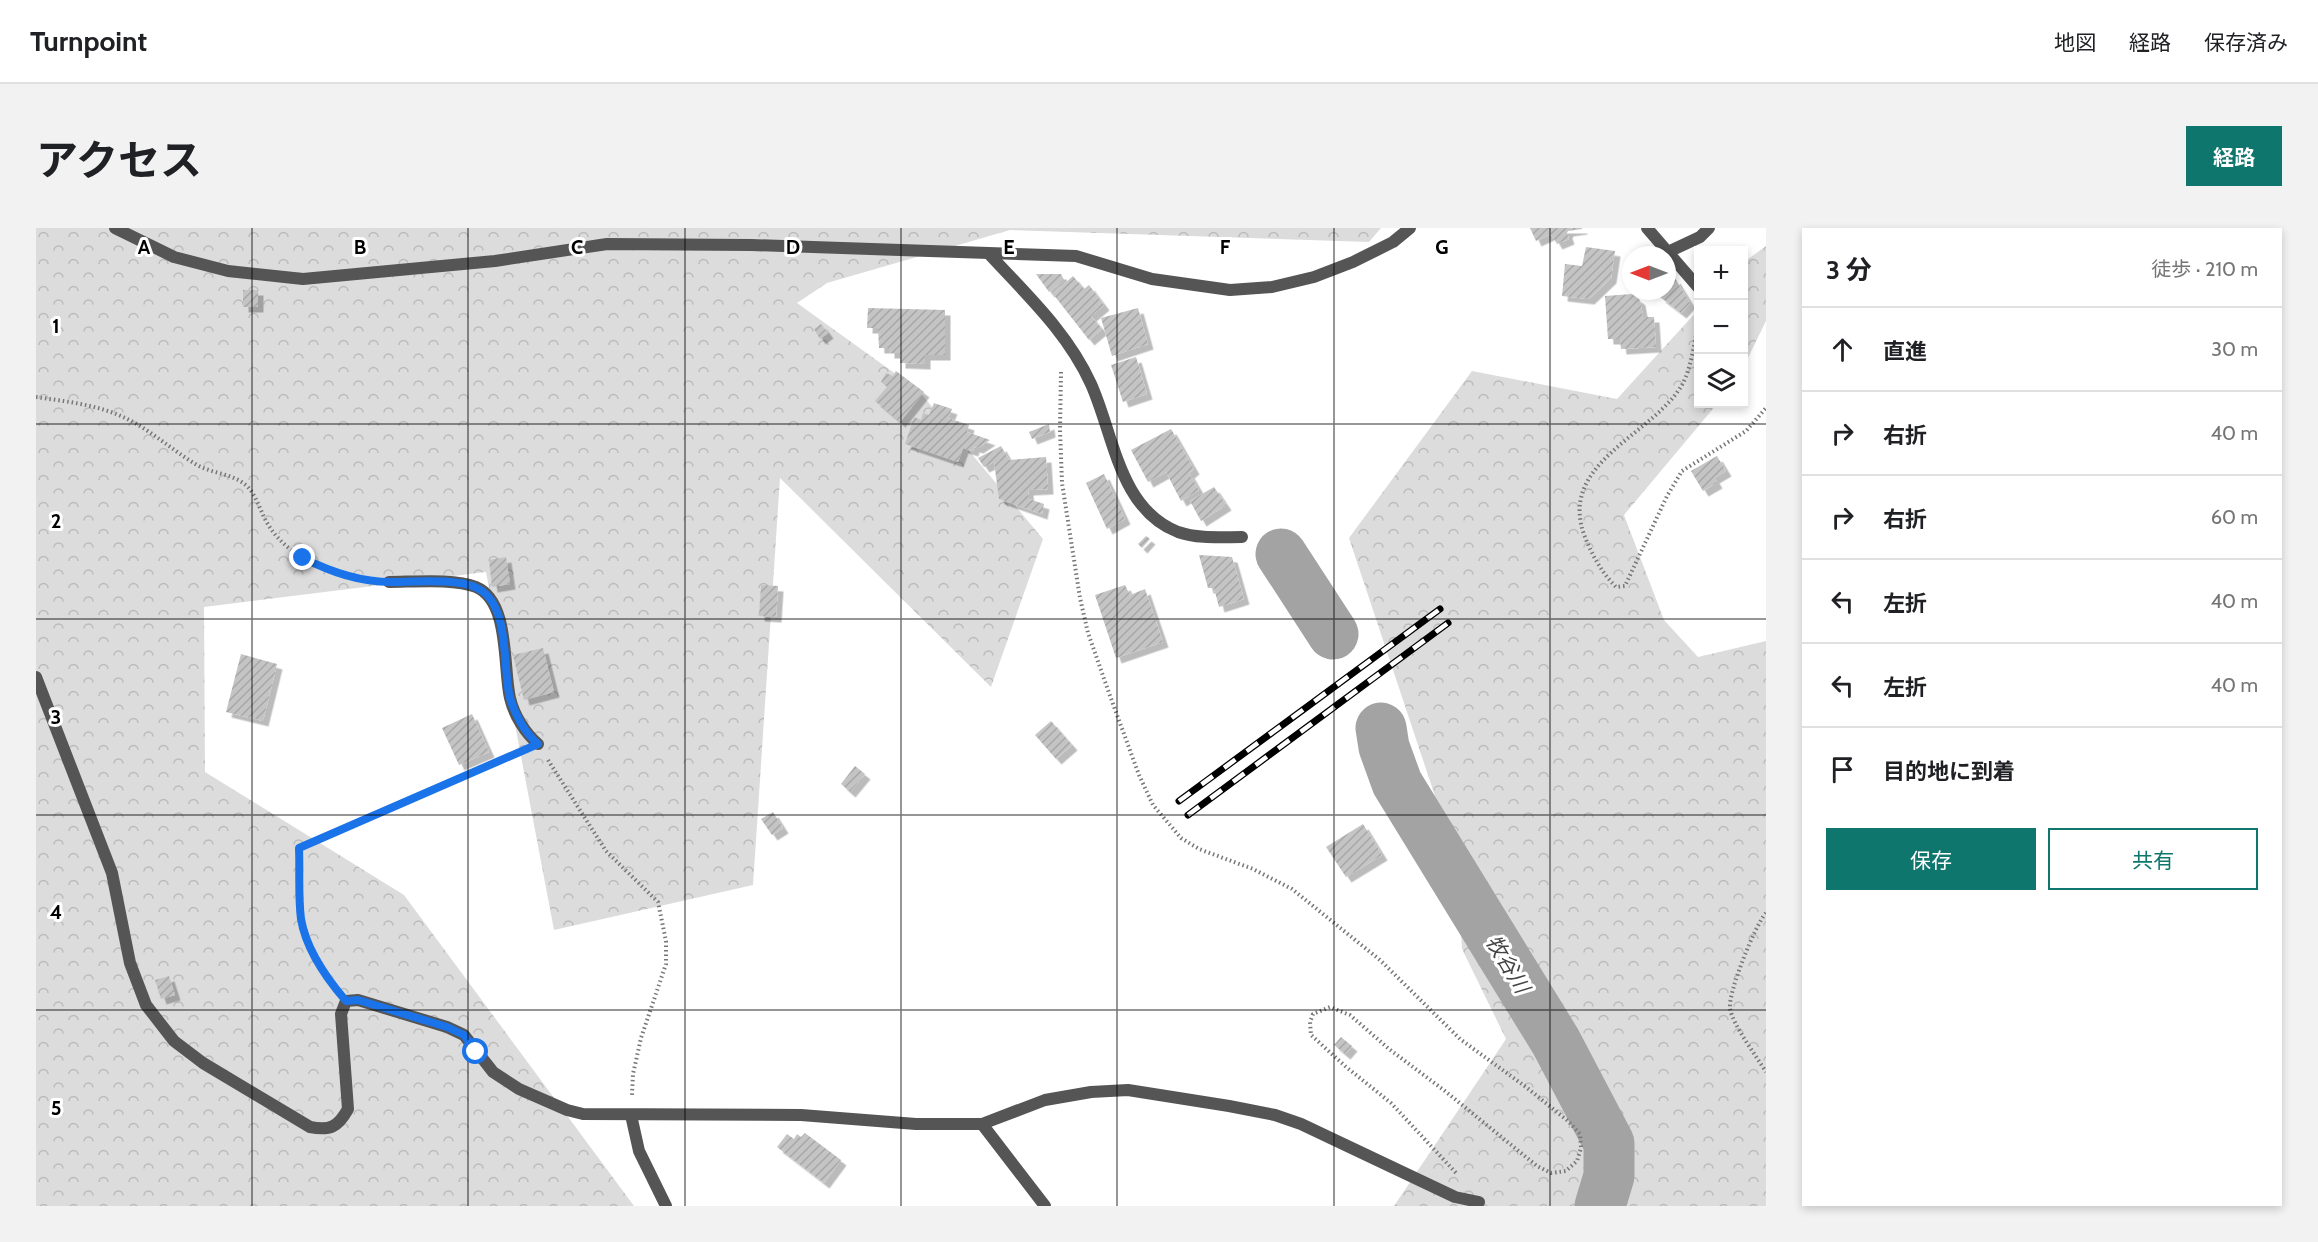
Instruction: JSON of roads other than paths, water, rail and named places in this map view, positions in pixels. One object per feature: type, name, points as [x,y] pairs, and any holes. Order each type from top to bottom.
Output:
[{"type":"street","points":[[115,228],[174,256],[228,271],[303,279],[495,261],[607,244],[752,245],[990,255],[1076,256],[1152,279],[1230,290],[1272,287],[1314,277],[1353,262],[1393,242],[1410,228]]},
{"type":"street","points":[[1647,228],[1663,246]]},
{"type":"street","points":[[1676,248],[1700,237],[1709,228]]},
{"type":"street","points":[[990,255],[1062,332],[1091,383],[1124,473],[1138,504],[1155,520],[1179,532],[1206,537],[1242,537]]},
{"type":"street","points":[[1676,261],[1694,282]]},
{"type":"street","points":[[389,582],[427,581],[462,584],[477,587],[490,598],[500,619],[510,698],[526,734],[538,744]]},
{"type":"street","points":[[36,677],[112,873],[130,963],[146,1005],[174,1041],[203,1063],[310,1127],[324,1130],[340,1122],[348,1109],[340,1014],[346,1001],[358,1000],[447,1027],[464,1035],[493,1072],[519,1089],[567,1110],[583,1114],[801,1115],[916,1124],[982,1124],[1046,1100],[1091,1092],[1128,1090],[1275,1115],[1302,1124],[1455,1197],[1479,1202]]},
{"type":"street","points":[[631,1115],[639,1151],[666,1206]]},
{"type":"street","points":[[982,1124],[1045,1206]]},
{"type":"waterway","name":"牧谷川","points":[[1281,554],[1333,634]]},
{"type":"waterway","name":"牧谷川","points":[[1381,728],[1384,747],[1397,783],[1556,1042],[1609,1143],[1609,1176],[1600,1206]]},
{"type":"railway","points":[[1179,801],[1440,609]]},
{"type":"railway","points":[[1188,815],[1448,623]]}]
